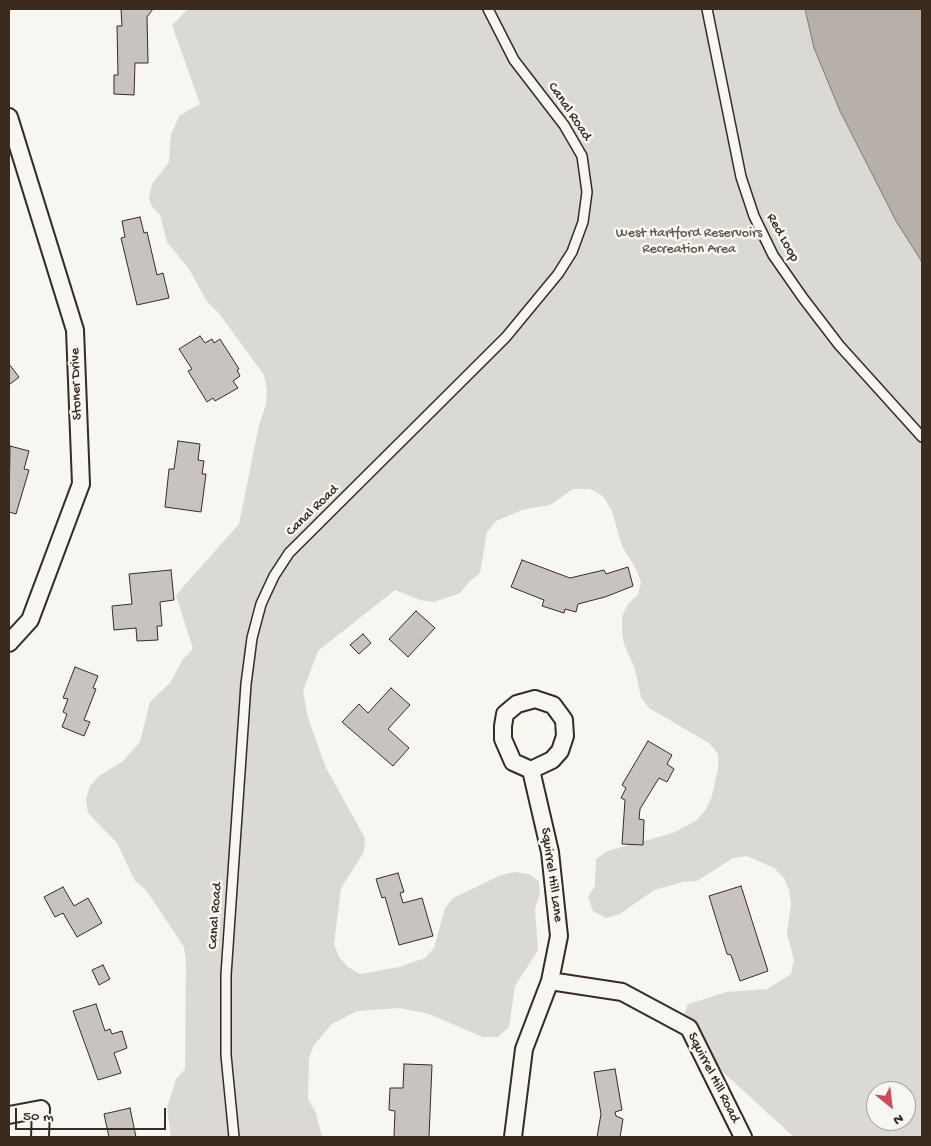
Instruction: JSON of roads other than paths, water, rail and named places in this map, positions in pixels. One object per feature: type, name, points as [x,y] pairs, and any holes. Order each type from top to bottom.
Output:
[{"type":"street","name":"Stoner Drive","points":[[9,117],[75,330],[81,484],[30,620],[9,643]]},
{"type":"street","points":[[535,699],[553,705],[564,720],[565,736],[560,750],[552,760],[531,770],[513,762],[503,739],[502,726],[505,714],[517,704],[535,699]]},
{"type":"street","name":"Squirrel Hill Lane","points":[[531,770],[550,852],[557,908],[559,936],[550,981]]},
{"type":"street","points":[[513,1137],[524,1049],[550,981]]},
{"type":"street","name":"Squirrel Hill Road","points":[[550,981],[622,992],[689,1028],[743,1137]]},
{"type":"street","points":[[9,1115],[41,1109],[40,1137]]},
{"type":"lane","name":"Canal Road","points":[[234,1137],[226,1055],[226,975],[246,684],[252,638],[261,604],[274,576],[289,553],[506,337],[558,274],[572,252],[583,222],[587,192],[582,156],[564,125],[514,60],[488,9]]},
{"type":"lane","name":"Red Loop","points":[[708,9],[742,177],[754,216],[773,254],[803,298],[839,344],[922,437]]},
{"type":"park label","name":"West Hartford Reservoirs Recreation Area","points":[[689,242]]}]
